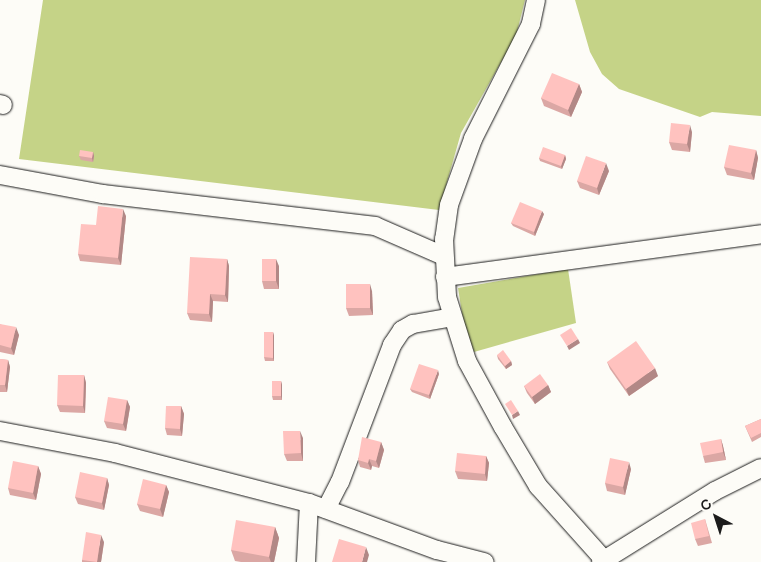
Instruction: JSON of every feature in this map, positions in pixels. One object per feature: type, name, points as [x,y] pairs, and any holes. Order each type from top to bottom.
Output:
[{"type":"street","points":[[536,0],[531,24],[460,170],[449,205],[444,256],[445,277],[452,317],[467,361],[538,486],[604,562],[715,492],[761,468]]},
{"type":"street","points":[[0,175],[112,196],[375,226],[444,256]]},
{"type":"street","points":[[445,277],[761,234]]},
{"type":"street","points":[[326,509],[340,482],[392,345],[402,330],[413,324],[452,317]]},
{"type":"street","points":[[0,431],[115,452],[309,503],[437,550],[484,562]]},
{"type":"street","points":[[306,562],[309,503]]},
{"type":"green space","points":[[43,0],[525,0],[516,36],[461,133],[439,210],[19,159]]},
{"type":"green space","points":[[575,0],[761,0],[761,116],[712,112],[700,117],[619,89],[602,74],[590,52]]},
{"type":"green space","points":[[568,269],[576,323],[474,352],[463,320],[458,288]]},
{"type":"building","points":[[552,73],[579,84],[568,110],[541,98]]},
{"type":"building","points":[[671,123],[690,125],[687,144],[669,142]]},
{"type":"building","points":[[729,145],[756,150],[751,173],[724,167]]},
{"type":"building","points":[[543,147],[565,155],[561,166],[539,158]]},
{"type":"building","points":[[80,150],[93,152],[92,158],[79,156]]},
{"type":"building","points":[[586,156],[606,163],[597,188],[577,181]]},
{"type":"building","points":[[520,202],[542,211],[534,232],[511,223]]},
{"type":"building","points":[[98,206],[123,209],[118,258],[78,254],[81,224],[96,225]]},
{"type":"building","points":[[190,257],[227,259],[225,295],[210,294],[209,314],[187,313]]},
{"type":"building","points":[[262,259],[276,259],[276,281],[262,281]]},
{"type":"building","points":[[346,284],[370,284],[370,308],[346,308]]},
{"type":"building","points":[[0,324],[16,327],[11,348],[0,345]]},
{"type":"building","points":[[571,328],[578,339],[567,346],[560,335]]},
{"type":"building","points":[[264,332],[273,332],[273,358],[264,357]]},
{"type":"building","points":[[636,341],[655,368],[626,389],[607,362]]},
{"type":"building","points":[[503,350],[511,361],[505,366],[497,355]]},
{"type":"building","points":[[0,359],[8,360],[5,385],[0,385]]},
{"type":"building","points":[[419,364],[438,370],[429,395],[410,389]]},
{"type":"building","points":[[540,374],[548,385],[532,397],[524,386]]},
{"type":"building","points":[[58,375],[84,375],[83,406],[57,405]]},
{"type":"building","points":[[272,381],[281,381],[281,396],[272,396]]},
{"type":"building","points":[[108,397],[127,400],[123,424],[104,421]]},
{"type":"building","points":[[511,400],[518,411],[512,415],[505,404]]},
{"type":"building","points":[[166,406],[181,406],[180,429],[165,428]]},
{"type":"building","points":[[761,419],[761,433],[751,438],[745,426]]},
{"type":"building","points":[[283,431],[300,431],[301,453],[284,454]]},
{"type":"building","points":[[362,437],[381,442],[376,461],[369,459],[368,463],[358,460]]},
{"type":"building","points":[[721,439],[723,452],[703,456],[700,443]]},
{"type":"building","points":[[457,453],[486,456],[485,474],[455,471]]},
{"type":"building","points":[[610,458],[629,462],[623,487],[605,483]]},
{"type":"building","points":[[13,461],[38,466],[33,493],[8,488]]},
{"type":"building","points":[[80,472],[107,478],[102,503],[75,497]]},
{"type":"building","points":[[143,479],[166,485],[160,509],[137,504]]},
{"type":"building","points":[[705,519],[709,536],[695,539],[691,523]]},
{"type":"building","points":[[236,520],[275,527],[269,557],[231,550]]},
{"type":"building","points":[[86,532],[101,535],[97,562],[82,560]]},
{"type":"building","points":[[339,539],[366,547],[362,562],[332,562]]}]
